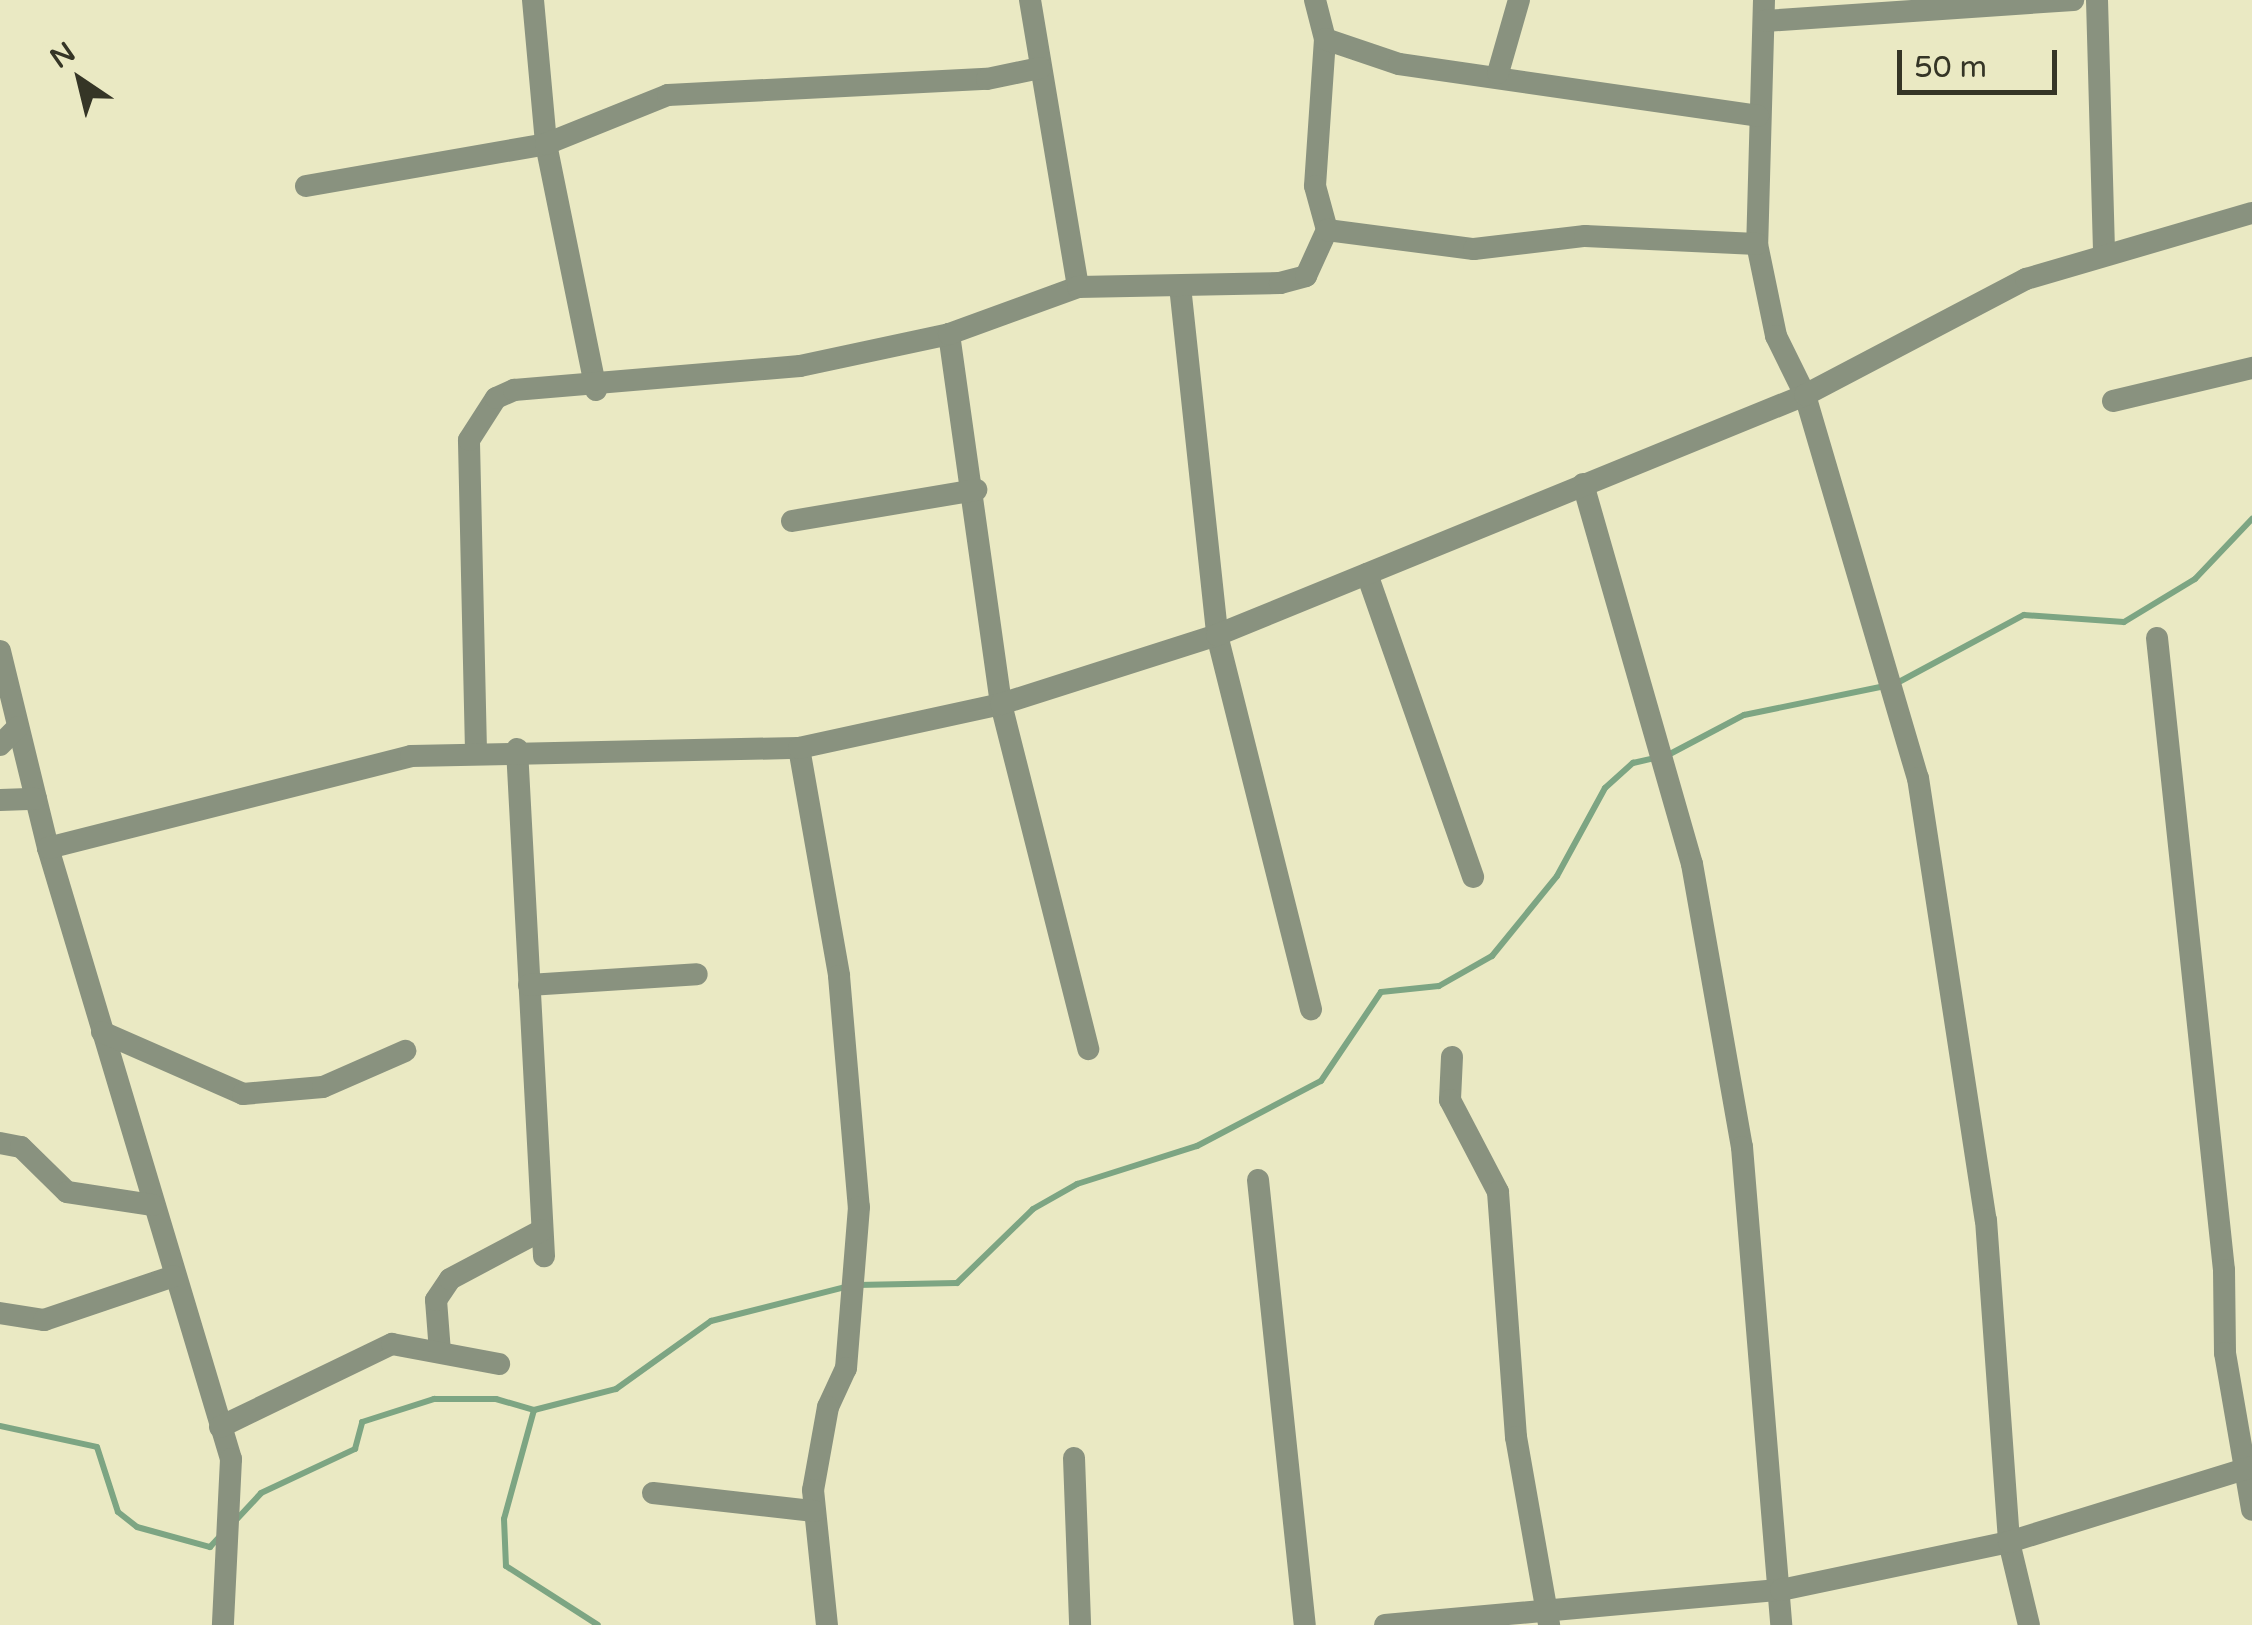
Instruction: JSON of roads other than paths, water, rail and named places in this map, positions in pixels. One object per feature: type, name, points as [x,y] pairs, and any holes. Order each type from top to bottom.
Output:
[{"type":"street","points":[[532,0],[546,144],[596,390]]},
{"type":"street","points":[[1030,0],[1078,288]]},
{"type":"street","points":[[476,752],[470,440],[496,398],[514,390],[596,390],[800,366],[949,334],[1078,288],[1180,286],[1306,276],[1327,230],[1315,176],[1325,39],[1315,0]]},
{"type":"street","points":[[1498,72],[1520,0]]},
{"type":"street","points":[[2029,1625],[2009,1542],[1986,1220],[1939,890],[1918,778],[1805,396],[1776,336],[1757,244],[1758,116],[1765,10],[2073,0]]},
{"type":"street","points":[[2098,0],[2104,251]]},
{"type":"street","points":[[1325,39],[1399,64],[1498,72],[1758,116]]},
{"type":"street","points":[[306,186],[546,144],[668,95],[987,79],[1040,68]]},
{"type":"street","points":[[48,848],[411,756],[516,748],[798,748],[1002,704],[1217,635],[1805,396],[2026,279],[2104,251],[2252,213]]},
{"type":"street","points":[[1327,230],[1474,249],[1585,236],[1757,244]]},
{"type":"street","points":[[1180,286],[1217,635],[1311,1009]]},
{"type":"street","points":[[949,334],[976,490],[1002,704],[1088,1048]]},
{"type":"street","points":[[2113,401],[2252,368]]},
{"type":"street","points":[[1583,484],[1692,864],[1742,1147],[1781,1625]]},
{"type":"street","points":[[792,521],[976,490]]},
{"type":"street","points":[[1367,574],[1473,877]]},
{"type":"street","points":[[2157,638],[2252,1510]]},
{"type":"street","points":[[0,652],[48,848],[234,1481],[223,1625]]},
{"type":"street","points":[[0,744],[18,727]]},
{"type":"street","points":[[516,748],[544,1256]]},
{"type":"street","points":[[798,748],[839,976],[859,1206],[849,1353],[828,1407],[814,1512],[827,1625]]},
{"type":"street","points":[[0,800],[36,799]]},
{"type":"street","points":[[529,985],[697,974]]},
{"type":"street","points":[[102,1032],[243,1094],[323,1087],[404,1051]]},
{"type":"street","points":[[1452,1057],[1450,1100],[1498,1192],[1516,1437],[1549,1616]]},
{"type":"street","points":[[0,1142],[20,1148],[67,1192],[153,1205]]},
{"type":"street","points":[[1258,1180],[1306,1625]]},
{"type":"street","points":[[440,1352],[436,1300],[450,1279],[542,1230]]},
{"type":"street","points":[[0,1313],[44,1320],[174,1276]]},
{"type":"street","points":[[220,1426],[392,1344],[499,1364]]},
{"type":"street","points":[[1074,1458],[1080,1625]]},
{"type":"street","points":[[1385,1625],[1549,1616],[1781,1590],[2009,1542],[2247,1468]]},
{"type":"street","points":[[653,1493],[814,1512]]},
{"type":"waterway","points":[[1897,683],[2024,615],[2124,622],[2195,579],[2252,519]]},
{"type":"waterway","points":[[1668,755],[1744,715],[1885,686]]},
{"type":"waterway","points":[[857,1285],[957,1283],[1033,1209],[1077,1184],[1197,1146],[1321,1081],[1381,992],[1439,986],[1492,956],[1557,876],[1605,788],[1633,763],[1655,758]]},
{"type":"waterway","points":[[237,1519],[261,1493],[355,1449],[362,1422],[434,1399],[496,1399],[534,1410],[616,1389],[711,1321],[845,1287]]},
{"type":"waterway","points":[[534,1410],[504,1519],[506,1566],[598,1625]]},
{"type":"waterway","points":[[0,1426],[97,1447],[118,1512],[137,1527],[210,1547],[221,1535]]}]
